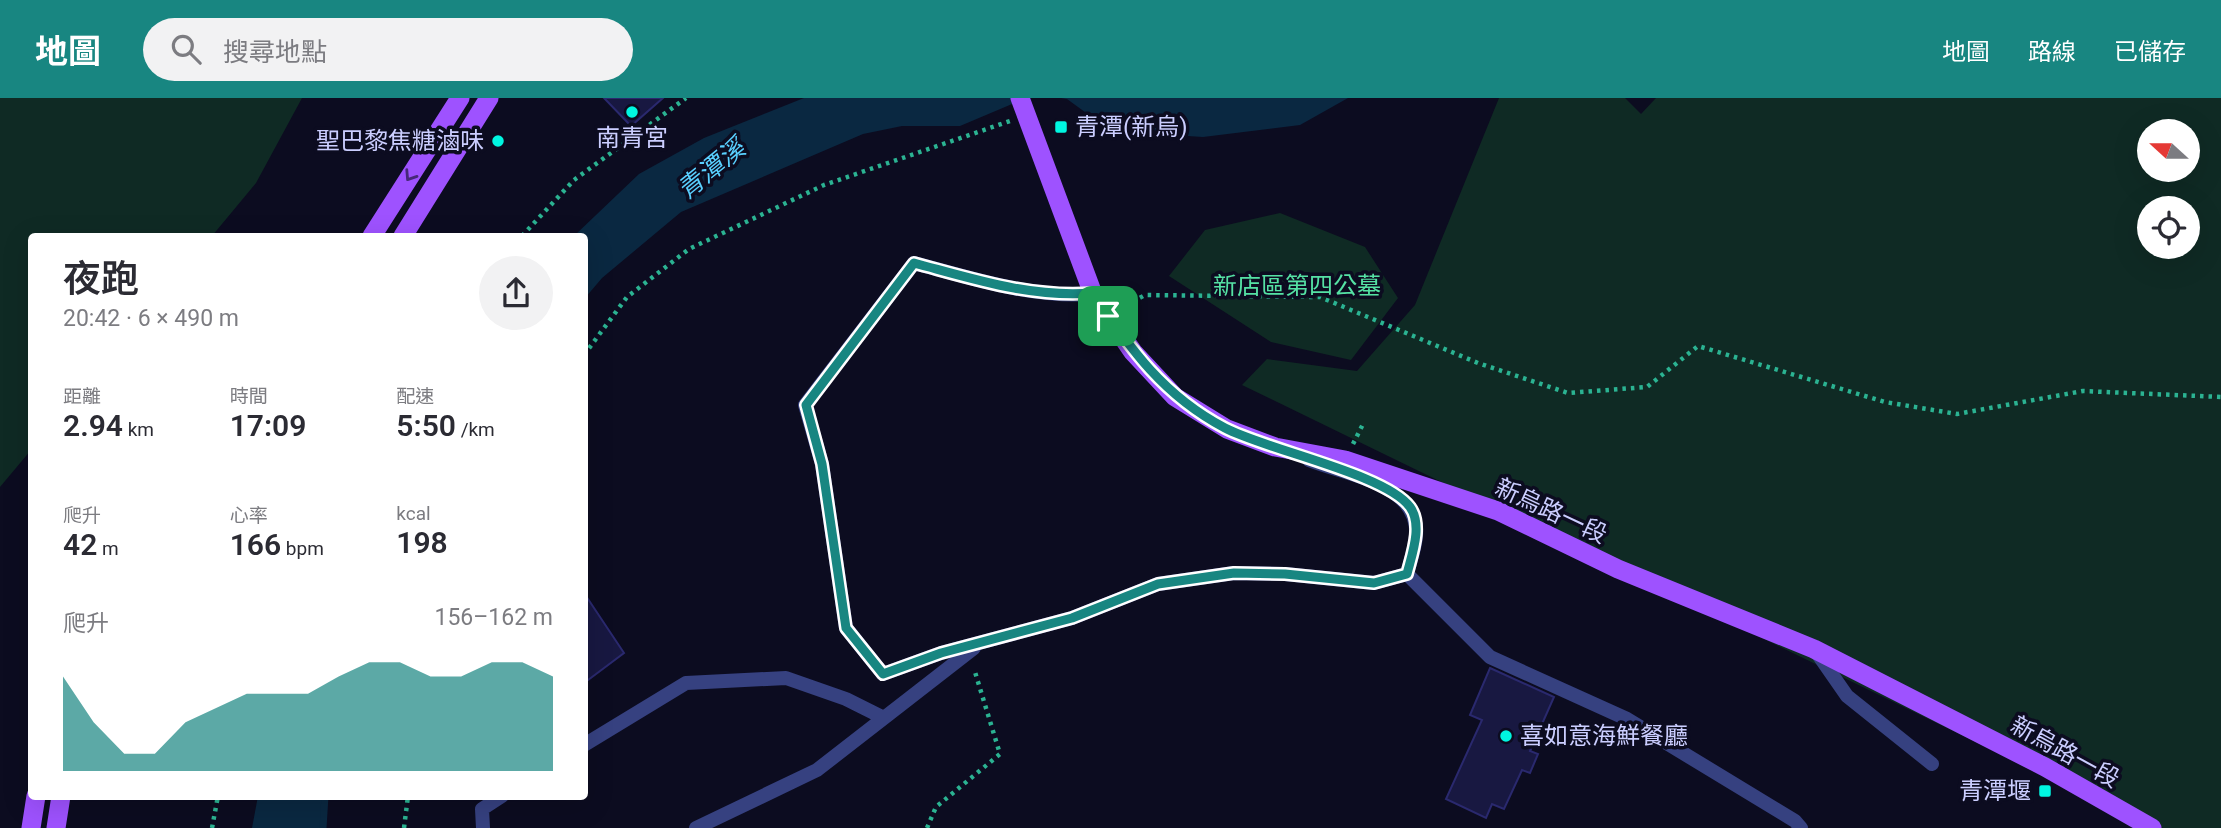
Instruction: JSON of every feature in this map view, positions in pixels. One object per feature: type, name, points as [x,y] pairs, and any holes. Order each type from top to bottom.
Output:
[{"type":"main road","points":[[374,233],[460,98]]},
{"type":"main road","points":[[405,233],[489,98]]},
{"type":"main road","name":"新烏路一段","points":[[1024,106],[1093,293],[1133,352],[1175,397],[1227,429],[1275,447],[1345,460],[1498,511],[1618,569],[1814,649],[2045,767],[2152,828]]},
{"type":"main road","points":[[31,828],[35,800]]},
{"type":"main road","points":[[56,828],[60,800]]},
{"type":"lane","points":[[1093,293],[1057,296],[1020,291],[914,263],[806,405],[822,464],[846,628],[883,674],[941,653],[1072,618],[1158,584],[1234,573],[1374,583],[1407,574]]},
{"type":"lane","points":[[1275,447],[1388,487],[1411,508],[1416,535],[1407,574]]},
{"type":"lane","points":[[1407,574],[1490,657],[1627,719],[1801,828]]},
{"type":"lane","points":[[696,828],[817,770],[882,717],[981,643]]},
{"type":"lane","points":[[1814,649],[1847,696],[1932,764]]},
{"type":"lane","points":[[588,743],[686,683],[786,678],[846,699],[882,717]]},
{"type":"lane","points":[[482,828],[482,808],[495,800]]},
{"type":"path","points":[[526,233],[573,180],[686,98]]},
{"type":"path","points":[[588,350],[627,297],[690,249],[824,185],[1024,106]]},
{"type":"path","points":[[1108,316],[1144,295],[1320,298],[1478,363],[1568,393],[1647,387],[1698,345],[1885,402],[1957,414],[2083,391],[2221,397]]},
{"type":"path","points":[[927,828],[936,807],[1000,754],[975,672],[998,638]]},
{"type":"path","points":[[212,828],[217,800]]},
{"type":"path","points":[[404,828],[408,800]]},
{"type":"green space","points":[[0,98],[302,98],[256,183],[214,233],[28,233],[28,454],[0,487]]},
{"type":"green space","points":[[1499,98],[1625,98],[1641,114],[1656,98],[2221,98],[2221,828],[2163,828],[2136,820],[1242,385],[1267,359],[1357,371],[1415,305]]},
{"type":"green space","name":"新店區第四公墓","points":[[1280,213],[1365,247],[1398,298],[1351,360],[1271,342],[1169,276],[1205,230]]},
{"type":"water","points":[[804,98],[1026,98],[960,126],[902,126],[863,134],[681,212],[602,278],[588,294],[588,233],[577,233],[639,174],[704,138]]},
{"type":"water","points":[[1061,98],[1348,98],[1300,125],[1203,137],[1111,131],[1067,99]]},
{"type":"water","points":[[257,800],[328,800],[321,828],[252,828]]},
{"type":"building","name":"南青宮","points":[[604,98],[663,98],[631,126]]},
{"type":"building","points":[[588,599],[624,653],[588,680]]},
{"type":"building","name":"喜如意海鮮餐廳","points":[[1490,668],[1554,697],[1530,751],[1538,754],[1530,773],[1522,770],[1504,809],[1492,804],[1486,818],[1446,799],[1482,720],[1470,715]]},
{"type":"waterway","name":"青潭溪","points":[[323,828],[325,800]]},
{"type":"place","name":"南青宮","points":[[632,112]]},
{"type":"place","name":"青潭(新烏)","points":[[1061,127]]},
{"type":"place","name":"聖巴黎焦糖滷味","points":[[498,141]]},
{"type":"place","name":"喜如意海鮮餐廳","points":[[1506,736]]},
{"type":"place","name":"青潭堰","points":[[2045,791]]},
{"type":"route","points":[[914,263],[1020,291],[1057,296],[1093,293],[1108,316],[1133,352],[1175,397],[1227,429],[1388,487],[1411,508],[1416,535],[1407,574],[1374,583],[1285,574],[1234,573],[1158,584],[1072,618],[941,653],[883,674],[846,628],[822,464],[806,405],[914,263]]}]
